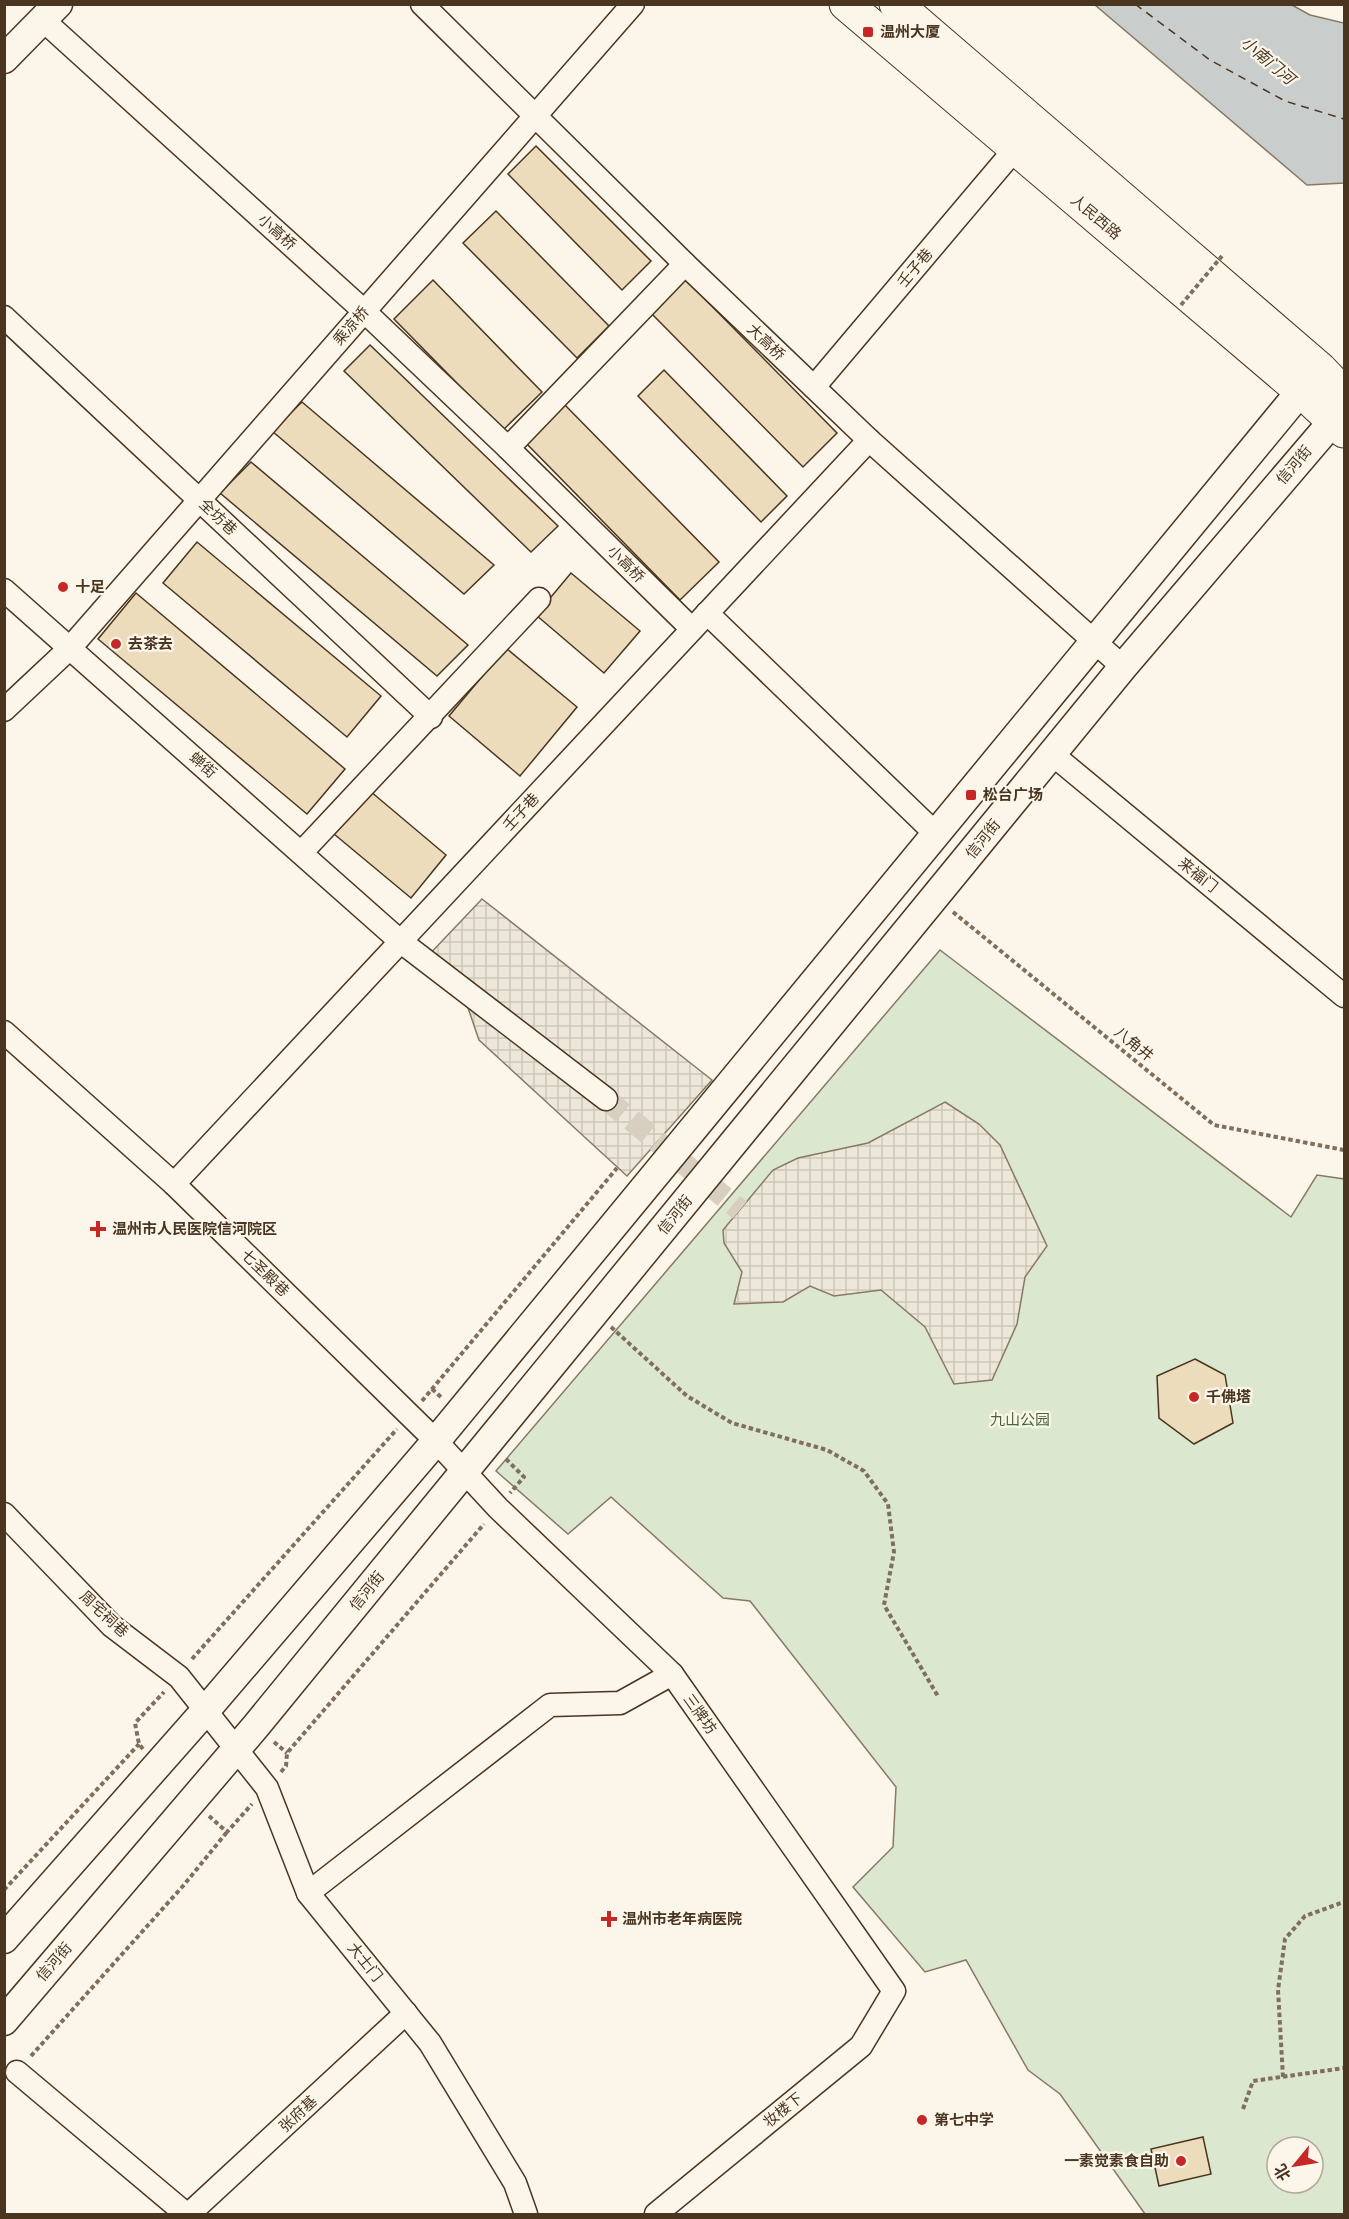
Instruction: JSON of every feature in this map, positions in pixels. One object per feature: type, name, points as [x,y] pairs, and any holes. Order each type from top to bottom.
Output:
[{"type":"highway","name":"人民西路","points":[[846,4],[1016,149],[1310,380]]},
{"type":"highway","name":"人民西路","points":[[896,4],[1310,380],[1341,413]]},
{"type":"main road","points":[[4,59],[50,12]]},
{"type":"main road","points":[[4,1939],[206,1710],[436,1442],[1310,380]]},
{"type":"main road","name":"信河街","points":[[4,2020],[237,1748],[1123,667],[1341,413]]},
{"type":"street","name":"大高桥","points":[[422,4],[685,264],[869,440],[1123,667]]},
{"type":"street","name":"乘凉桥","points":[[4,710],[70,648],[633,4]]},
{"type":"street","name":"小高桥","points":[[50,12],[508,448],[937,835]]},
{"type":"street","name":"壬子巷","points":[[813,387],[1016,149]]},
{"type":"street","points":[[508,448],[685,264]]},
{"type":"street","name":"全坊巷","points":[[4,317],[431,717]]},
{"type":"street","name":"壬子巷","points":[[174,1184],[869,440]]},
{"type":"street","name":"蝉街","points":[[4,590],[400,941],[606,1099]]},
{"type":"street","points":[[301,853],[431,717],[539,599]]},
{"type":"street","name":"来福门","points":[[1052,754],[1344,996]]},
{"type":"street","name":"七圣殿巷","points":[[4,1032],[174,1184],[465,1472]]},
{"type":"street","name":"三牌坊","points":[[465,1472],[498,1508],[672,1674],[894,1991]]},
{"type":"street","name":"周宅祠巷","points":[[4,1514],[112,1626],[179,1677],[206,1710]]},
{"type":"street","points":[[308,1893],[550,1705],[620,1703],[672,1674]]},
{"type":"street","name":"大士门","points":[[206,1710],[267,1788],[308,1893],[430,2043],[509,2173],[526,2214]]},
{"type":"street","name":"妆楼下","points":[[656,2214],[861,2046],[894,1991]]},
{"type":"street","name":"张府基","points":[[16,2072],[188,2214],[406,2013]]},
{"type":"path","points":[[1181,305],[1222,256]]},
{"type":"path","name":"八角井","points":[[935,898],[1214,1125],[1344,1150]]},
{"type":"path","points":[[595,1313],[687,1396],[732,1423],[827,1450],[864,1471],[888,1504],[894,1552],[884,1605],[939,1698]]},
{"type":"path","points":[[287,1754],[524,1477]]},
{"type":"path","points":[[4,1890],[139,1744]]},
{"type":"path","points":[[16,2072],[183,1886],[227,1832]]},
{"type":"path","points":[[1283,2077],[1278,1990],[1284,1939],[1305,1916],[1344,1902]]},
{"type":"path","points":[[1243,2109],[1253,2081],[1344,2068]]},
{"type":"green space","name":"九山公园","points":[[940,950],[1291,1217],[1317,1175],[1344,1179],[1344,2214],[1145,2214],[1060,2094],[1028,2070],[966,1960],[925,1972],[853,1887],[893,1847],[896,1787],[750,1601],[723,1598],[611,1497],[568,1534],[496,1471]]},
{"type":"shaded area","points":[[482,899],[712,1080],[627,1176],[479,1040],[465,999],[425,959]]},
{"type":"shaded area","points":[[945,1102],[979,1124],[1000,1145],[1047,1246],[1025,1277],[1017,1324],[992,1380],[954,1384],[925,1327],[881,1290],[834,1296],[810,1286],[783,1302],[734,1304],[742,1272],[724,1243],[723,1230],[773,1170],[798,1158],[868,1143]]},
{"type":"water","name":"小南门河","points":[[1095,5],[1292,5],[1310,15],[1344,23],[1344,183],[1307,185]]},
{"type":"building","points":[[536,146],[651,261],[622,290],[508,174]]},
{"type":"building","points":[[496,211],[609,326],[577,358],[463,243]]},
{"type":"building","points":[[683,277],[837,433],[803,467],[649,311]]},
{"type":"building","points":[[433,280],[542,392],[503,430],[394,319]]},
{"type":"building","points":[[370,345],[558,526],[531,552],[344,371]]},
{"type":"building","points":[[664,370],[787,496],[761,522],[638,396]]},
{"type":"building","points":[[302,402],[494,565],[464,594],[272,431]]},
{"type":"building","points":[[563,403],[719,562],[680,600],[524,441]]},
{"type":"building","points":[[251,462],[468,645],[437,676],[220,493]]},
{"type":"building","points":[[197,542],[381,696],[347,737],[163,583]]},
{"type":"building","points":[[571,573],[640,631],[604,673],[536,615]]},
{"type":"building","points":[[136,593],[345,769],[307,814],[98,639]]},
{"type":"building","points":[[506,648],[577,707],[520,776],[449,716]]},
{"type":"building","points":[[370,791],[446,855],[411,898],[334,834]]},
{"type":"building","name":"千佛塔","points":[[1195,1359],[1225,1375],[1233,1423],[1194,1444],[1159,1418],[1157,1376]]},
{"type":"building","name":"一素觉素食自助","points":[[1203,2137],[1211,2174],[1159,2186],[1151,2149]]},
{"type":"ferry route","points":[[1135,4],[1210,60],[1285,101],[1344,119]]},
{"type":"tunnel","points":[[606,1099],[740,1210]]},
{"type":"place","name":"温州大厦","points":[[868,32]]},
{"type":"place","name":"十足","points":[[63,587]]},
{"type":"place","name":"去茶去","points":[[116,644]]},
{"type":"place","name":"松台广场","points":[[971,795]]},
{"type":"place","name":"温州市人民医院信河院区","points":[[98,1229]]},
{"type":"place","name":"千佛塔","points":[[1194,1397]]},
{"type":"place","name":"温州市老年病医院","points":[[609,1919]]},
{"type":"place","name":"第七中学","points":[[922,2120]]},
{"type":"place","name":"一素觉素食自助","points":[[1181,2161]]}]
